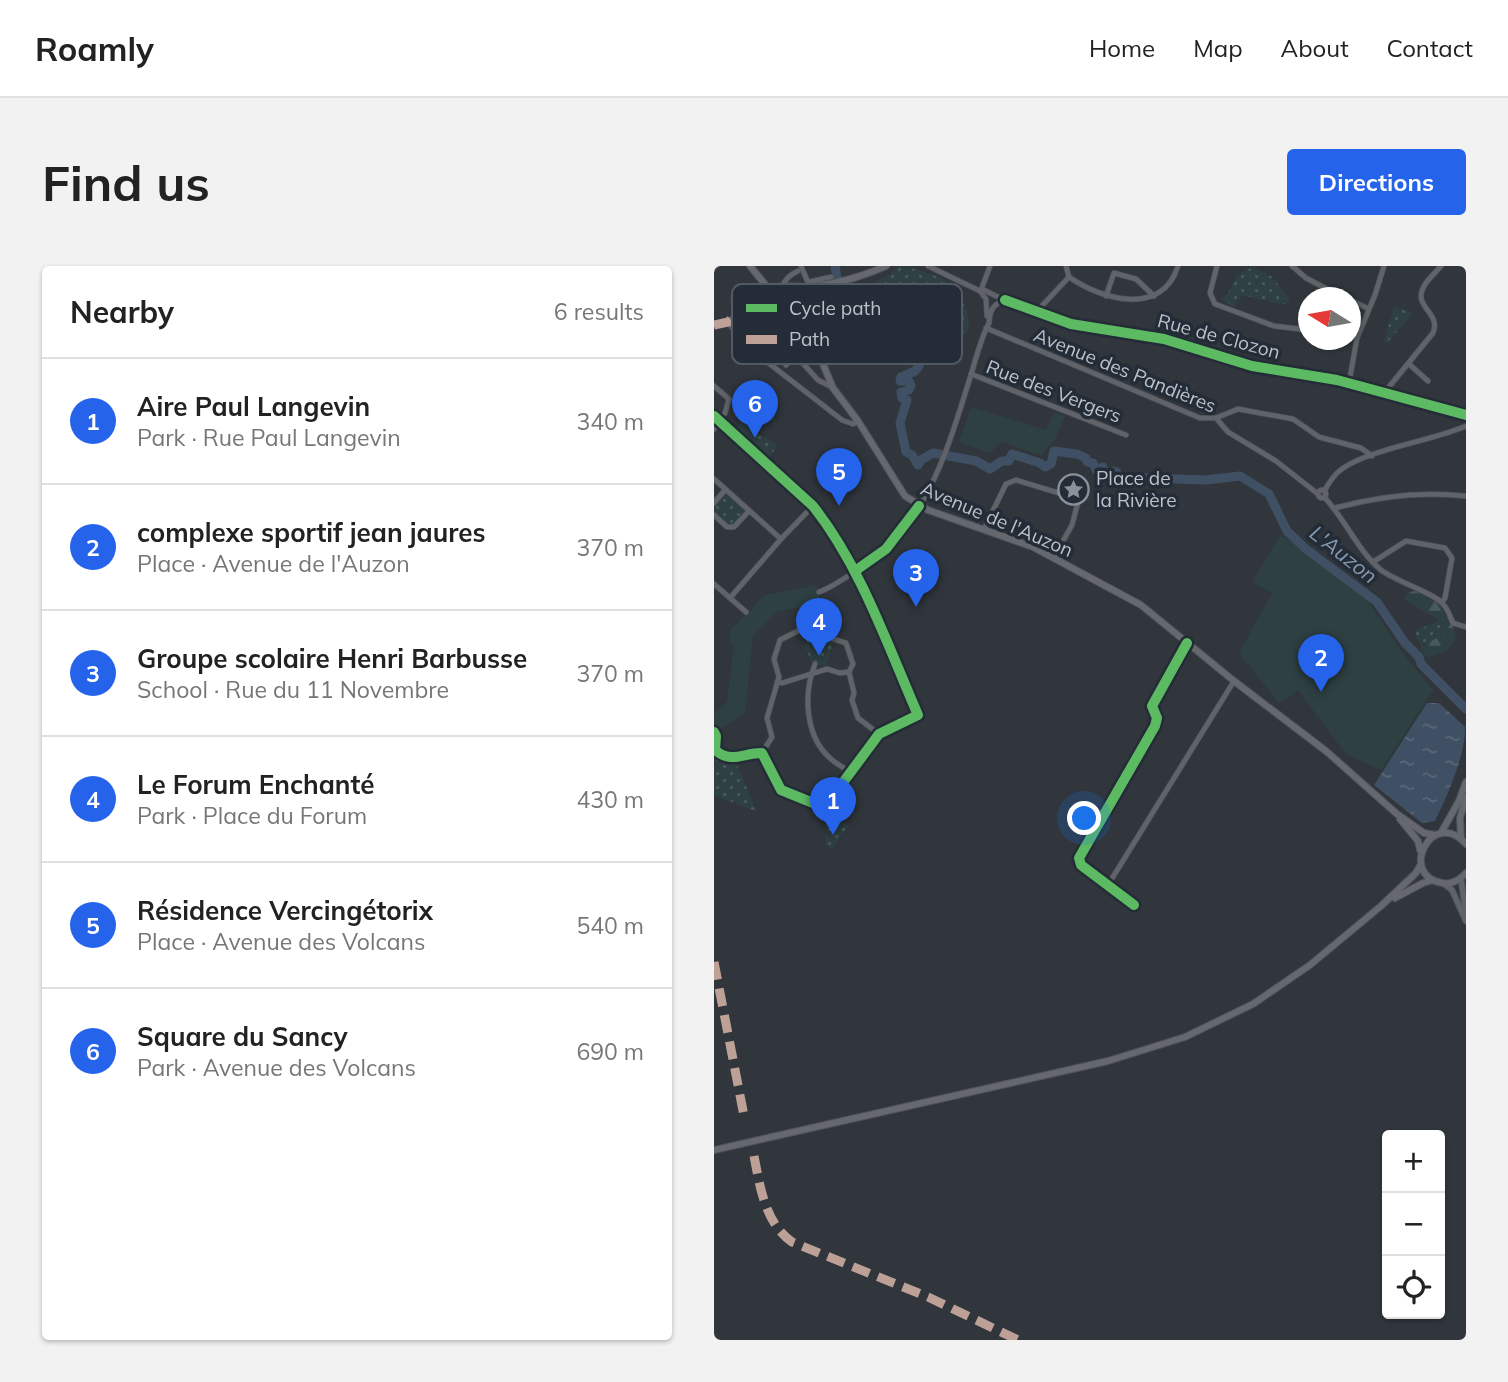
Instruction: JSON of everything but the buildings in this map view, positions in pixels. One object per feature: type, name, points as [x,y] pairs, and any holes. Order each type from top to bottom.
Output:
[{"type":"main road","points":[[750,266],[765,284]]},
{"type":"main road","points":[[814,284],[859,277],[886,266]]},
{"type":"main road","name":"Avenue de l'Auzon","points":[[824,364],[833,388],[858,421],[898,489],[919,506],[1018,540],[1141,605],[1317,744],[1397,814]]},
{"type":"main road","points":[[1420,854],[1426,842],[1438,834],[1459,802],[1466,782]]},
{"type":"main road","points":[[1464,841],[1460,818],[1466,797]]},
{"type":"main road","points":[[1397,814],[1424,833],[1452,834],[1464,841]]},
{"type":"main road","points":[[1397,814],[1420,845],[1421,864],[1425,873],[1444,884],[1463,876]]},
{"type":"main road","points":[[714,1150],[1157,1048],[1231,1016],[1278,989],[1381,906],[1416,873],[1421,864]]},
{"type":"main road","points":[[1381,906],[1402,893],[1433,880]]},
{"type":"street","name":"Rue de Clozon","points":[[928,266],[981,291],[985,290],[1071,324],[1164,338],[1252,366],[1349,383],[1466,415]]},
{"type":"street","points":[[986,328],[986,301],[981,291],[990,266]]},
{"type":"street","points":[[1066,266],[1069,277],[1088,290],[1106,296],[1132,299],[1154,296],[1170,282],[1178,266]]},
{"type":"street","points":[[1217,266],[1210,293],[1214,304],[1275,326],[1298,329]]},
{"type":"street","points":[[1292,266],[1306,278],[1323,287]]},
{"type":"street","points":[[1361,328],[1384,266]]},
{"type":"street","points":[[1384,393],[1433,333],[1436,326],[1433,317],[1421,303],[1421,297],[1424,285],[1441,266]]},
{"type":"street","points":[[783,284],[787,276],[799,269]]},
{"type":"street","points":[[1106,296],[1114,273],[1136,279],[1154,296]]},
{"type":"street","points":[[1038,310],[1069,277]]},
{"type":"street","points":[[986,301],[994,295]]},
{"type":"street","points":[[819,592],[886,549],[931,487],[948,447],[995,304],[994,295]]},
{"type":"street","points":[[986,301],[995,304],[1005,299]]},
{"type":"street","points":[[1361,305],[1369,309]]},
{"type":"street","points":[[714,325],[732,318]]},
{"type":"street","points":[[728,322],[732,328]]},
{"type":"street","name":"Avenue des Pandières","points":[[986,328],[1200,418],[1216,418],[1228,432],[1276,461],[1322,494],[1360,548],[1390,576],[1442,602]]},
{"type":"street","points":[[1349,383],[1355,350]]},
{"type":"street","points":[[769,364],[842,420],[853,424],[858,421]]},
{"type":"street","points":[[803,364],[818,380],[833,388]]},
{"type":"street","points":[[1409,364],[1428,380]]},
{"type":"street","name":"Rue des Vergers","points":[[971,374],[1126,435]]},
{"type":"street","points":[[714,386],[729,399],[714,429]]},
{"type":"street","points":[[1216,418],[1238,409],[1293,419],[1319,437],[1362,448],[1372,456]]},
{"type":"street","points":[[714,416],[813,506],[826,523],[855,571],[918,715],[879,734],[823,807],[781,790],[762,753]]},
{"type":"street","points":[[1322,494],[1345,467],[1466,426]]},
{"type":"street","points":[[714,480],[780,538]]},
{"type":"street","points":[[984,529],[1006,484],[1011,481],[1016,480],[1062,494],[1078,502],[1072,525],[1054,557]]},
{"type":"street","points":[[714,503],[725,490]]},
{"type":"street","points":[[1335,509],[1399,494],[1439,493],[1466,496]]},
{"type":"street","points":[[730,598],[780,538],[813,506]]},
{"type":"street","points":[[714,515],[727,527],[734,527],[749,511]]},
{"type":"street","points":[[1373,562],[1406,541],[1445,548],[1452,558],[1442,602],[1453,623],[1466,627]]},
{"type":"street","points":[[714,584],[746,612]]},
{"type":"street","points":[[762,753],[772,737],[767,718],[779,677],[774,659],[780,640],[802,629],[845,642],[853,664],[849,672],[854,693],[852,700],[858,718],[879,734]]},
{"type":"street","points":[[1134,905],[1081,865],[1079,855],[1155,726],[1157,718],[1152,706],[1187,643]]},
{"type":"street","points":[[815,664],[811,675],[808,714],[818,744],[830,758],[850,772]]},
{"type":"street","points":[[778,682],[827,669],[840,673],[849,672]]},
{"type":"street","points":[[1108,886],[1234,681]]},
{"type":"street","points":[[714,732],[715,750],[726,757],[762,753]]},
{"type":"street","points":[[1463,876],[1466,914]]},
{"type":"street","points":[[1444,884],[1452,890],[1466,920]]},
{"type":"green space","points":[[898,266],[928,273],[951,284],[870,284],[889,275]]},
{"type":"green space","points":[[1253,267],[1271,276],[1290,299],[1285,304],[1242,295],[1233,307],[1222,299],[1238,274]]},
{"type":"green space","points":[[962,299],[966,308],[968,331],[962,334]]},
{"type":"green space","points":[[1394,306],[1413,313],[1387,343],[1384,342]]},
{"type":"green space","points":[[971,407],[1046,430],[1054,412],[1065,416],[1055,440],[1041,455],[1001,442],[990,453],[959,442]]},
{"type":"green space","points":[[741,422],[778,446],[768,458],[735,429]]},
{"type":"green space","points":[[725,490],[749,511],[734,527],[727,527],[714,515],[714,503]]},
{"type":"green space","points":[[1281,534],[1362,592],[1402,652],[1433,690],[1381,770],[1346,754],[1298,690],[1279,703],[1239,653],[1272,593],[1252,582]]},
{"type":"green space","points":[[816,585],[819,603],[776,612],[753,635],[745,713],[721,729],[714,726],[714,713],[727,702],[734,645],[730,644],[730,631],[765,595]]},
{"type":"green space","points":[[1415,591],[1439,604],[1453,626],[1456,640],[1445,653],[1428,658],[1421,651],[1421,645],[1426,645],[1440,620],[1404,598],[1408,592]]},
{"type":"green space","points":[[1440,620],[1445,635],[1421,645],[1415,634],[1417,630]]},
{"type":"green space","points":[[808,636],[833,643],[826,667],[811,662],[807,650],[804,649]]},
{"type":"green space","points":[[714,756],[727,762],[736,762],[757,812],[714,795]]},
{"type":"green space","points":[[825,812],[848,826],[833,848],[825,845]]},
{"type":"water","points":[[1427,703],[1439,703],[1465,727],[1459,762],[1445,800],[1435,821],[1422,823],[1374,785]]},
{"type":"waterway","name":"L'Auzon","points":[[835,266],[837,284]]},
{"type":"waterway","name":"L'Auzon","points":[[918,364],[915,371],[901,377],[900,381],[909,381],[911,385],[909,390],[901,392],[902,398],[907,400],[900,423],[906,452],[912,455],[918,465],[933,453],[976,461],[990,469],[1002,461],[1009,461],[1012,454],[1045,467],[1051,464],[1054,451],[1086,458],[1087,462],[1093,463],[1096,470],[1103,467],[1104,474],[1117,472],[1117,482],[1121,477],[1205,480],[1240,476],[1269,494],[1287,531],[1306,549],[1377,602],[1405,643],[1419,657],[1421,664],[1466,709]]},
{"type":"marked path","points":[[714,325],[732,318]]},
{"type":"marked path","points":[[714,962],[745,1121]]},
{"type":"marked path","points":[[754,1156],[770,1215],[792,1242],[928,1297],[1018,1340]]},
{"type":"cycle path","points":[[1005,300],[1071,324],[1164,339],[1252,366],[1337,380],[1466,415]]},
{"type":"cycle path","points":[[714,416],[813,506],[830,530],[872,607],[918,715],[879,734],[823,807],[781,790],[762,753],[732,757],[715,750],[714,732]]},
{"type":"cycle path","points":[[855,571],[886,549],[919,506]]},
{"type":"cycle path","points":[[1134,905],[1081,865],[1079,858],[1155,726],[1157,718],[1152,706],[1187,643]]},
{"type":"place","name":"Square du Sancy","points":[[755,438]]},
{"type":"place","name":"Place de la Rivière","points":[[1073,489]]},
{"type":"place","name":"Résidence Vercingétorix","points":[[839,506]]},
{"type":"place","name":"Groupe scolaire Henri Barbusse","points":[[916,607]]},
{"type":"place","name":"Le Forum Enchanté","points":[[819,656]]},
{"type":"place","name":"complexe sportif jean jaures","points":[[1321,692]]},
{"type":"place","name":"Aire Paul Langevin","points":[[833,835]]}]
